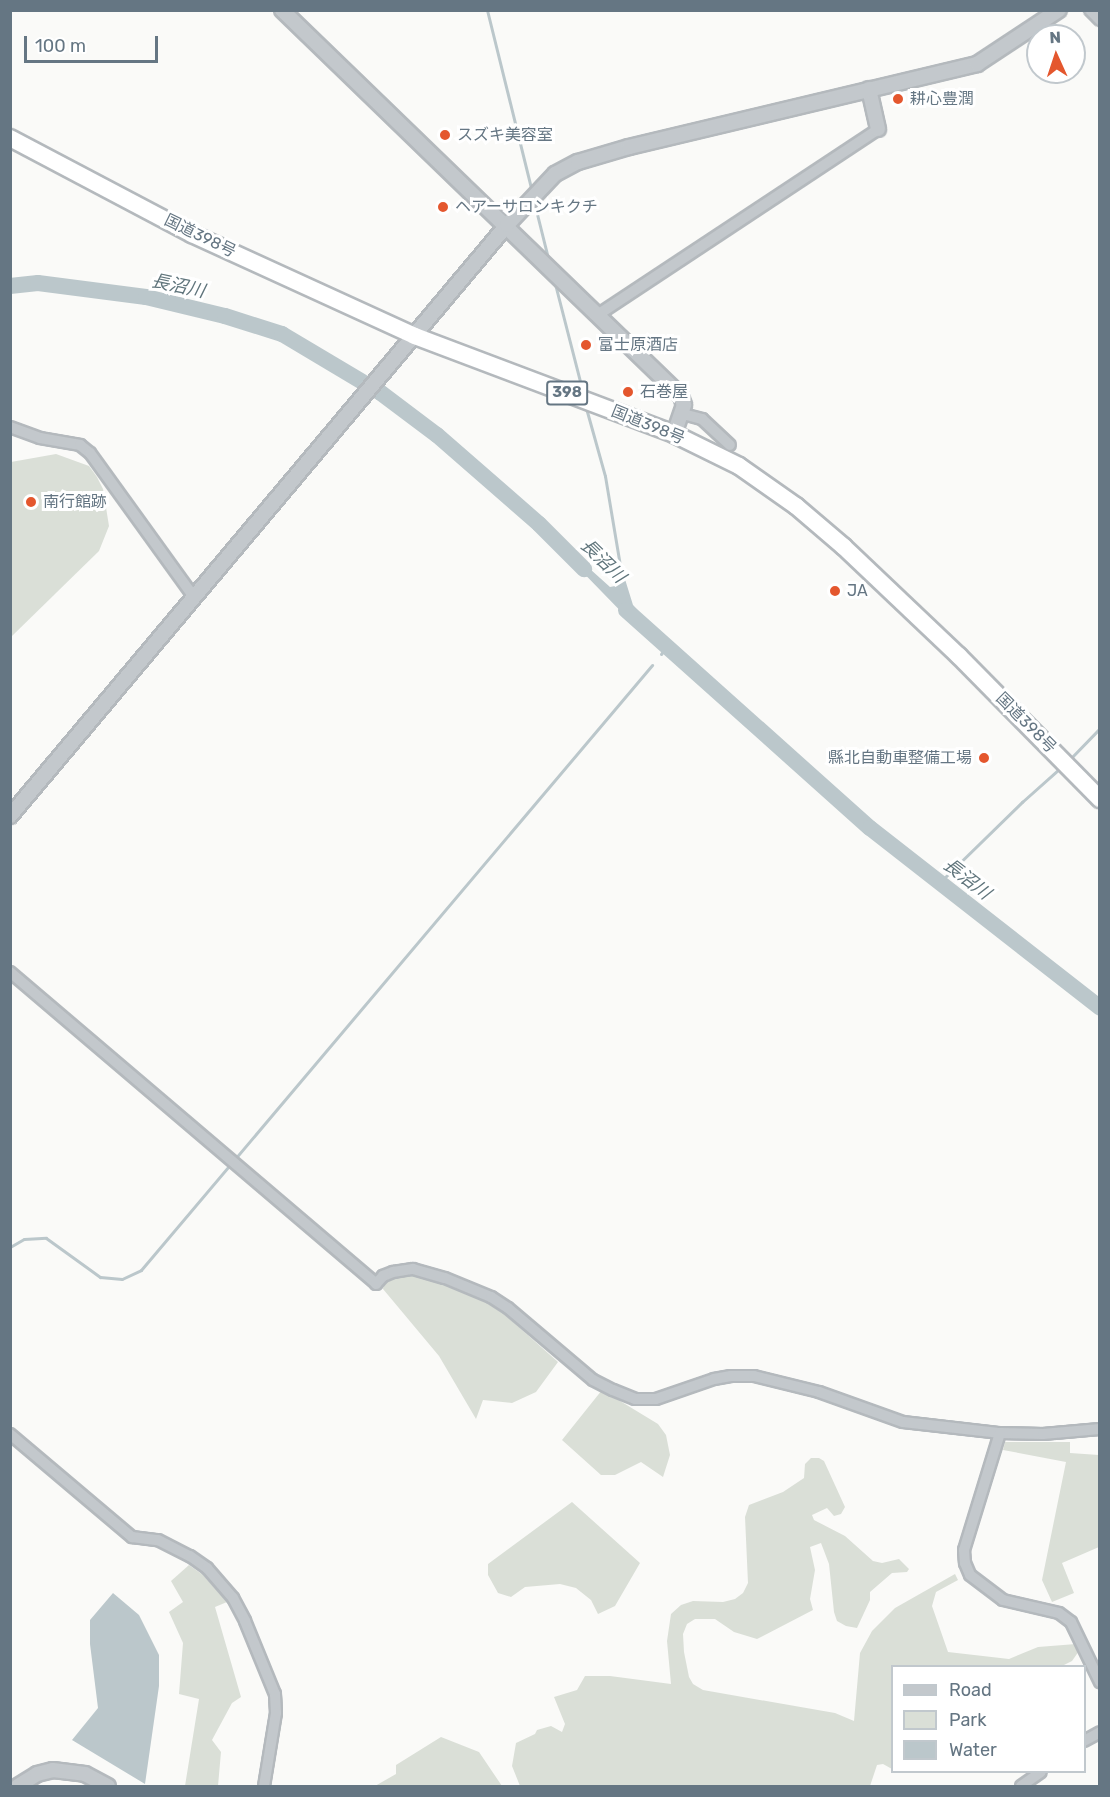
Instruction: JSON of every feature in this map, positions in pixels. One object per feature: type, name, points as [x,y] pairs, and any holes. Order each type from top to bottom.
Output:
[{"type":"highway","name":"国道398号","points":[[10,138],[192,234],[415,336],[674,434],[739,466],[819,525],[959,656],[1075,771],[1100,799]]},
{"type":"street","points":[[282,10],[535,252],[681,396],[684,405],[674,434]]},
{"type":"street","points":[[10,816],[120,688],[507,225],[555,174],[591,157],[977,64],[1059,10]]},
{"type":"street","points":[[1090,10],[1100,20]]},
{"type":"street","points":[[599,314],[878,129],[868,89]]},
{"type":"street","points":[[682,414],[702,419],[730,445]]},
{"type":"street","points":[[10,427],[40,438],[80,445],[90,453],[194,597]]},
{"type":"street","points":[[10,972],[376,1284],[382,1276],[413,1269],[469,1287],[508,1308],[593,1380],[635,1399],[656,1399],[674,1395],[714,1379],[753,1376],[819,1392],[890,1420],[1000,1433],[1043,1434],[1100,1429]]},
{"type":"street","points":[[1000,1433],[964,1550],[965,1563],[970,1575],[1003,1600],[1059,1613],[1071,1622],[1100,1682]]},
{"type":"street","points":[[10,1434],[132,1537],[158,1540],[190,1556],[207,1568],[232,1598],[245,1621],[275,1694],[274,1723],[264,1786]]},
{"type":"street","points":[[1086,1740],[1100,1732]]},
{"type":"street","points":[[18,1786],[37,1774],[62,1770],[85,1773],[108,1786]]},
{"type":"street","points":[[1021,1786],[1040,1773]]},
{"type":"green space","points":[[56,454],[89,466],[103,489],[109,526],[99,551],[11,637],[11,462]]},
{"type":"green space","points":[[411,1274],[441,1283],[487,1303],[504,1314],[558,1362],[536,1392],[512,1403],[483,1400],[476,1419],[439,1356],[383,1289],[384,1283],[393,1277]]},
{"type":"green space","points":[[602,1390],[658,1424],[666,1435],[670,1455],[663,1477],[641,1462],[615,1475],[601,1475],[562,1440]]},
{"type":"green space","points":[[1005,1442],[1070,1442],[1070,1453],[1099,1455],[1099,1547],[1062,1563],[1074,1593],[1052,1602],[1042,1580],[1066,1462],[1003,1450]]},
{"type":"green space","points":[[811,1458],[824,1461],[845,1507],[841,1514],[834,1516],[827,1508],[812,1515],[814,1520],[845,1536],[873,1561],[882,1563],[899,1559],[909,1569],[907,1572],[892,1573],[870,1592],[870,1600],[857,1628],[846,1626],[837,1621],[834,1612],[829,1564],[821,1543],[810,1547],[815,1570],[810,1599],[813,1610],[757,1639],[734,1632],[715,1619],[695,1619],[687,1624],[683,1634],[684,1652],[689,1677],[693,1684],[703,1690],[835,1713],[854,1721],[860,1653],[872,1631],[895,1608],[955,1574],[958,1580],[936,1592],[932,1606],[948,1652],[1009,1659],[1038,1647],[1076,1644],[1079,1651],[1072,1661],[1064,1665],[891,1665],[891,1768],[883,1764],[877,1765],[870,1786],[520,1786],[512,1766],[516,1743],[535,1734],[537,1730],[551,1726],[562,1732],[565,1724],[554,1697],[577,1690],[585,1676],[610,1676],[671,1684],[667,1641],[671,1614],[681,1605],[693,1601],[723,1602],[735,1599],[743,1593],[748,1583],[745,1517],[749,1505],[783,1492],[804,1478],[805,1464]]},
{"type":"green space","points":[[572,1502],[640,1563],[615,1606],[598,1614],[591,1600],[576,1588],[560,1584],[525,1587],[511,1597],[498,1593],[488,1575],[488,1564]]},
{"type":"green space","points":[[189,1565],[203,1575],[227,1602],[215,1607],[241,1697],[232,1703],[212,1740],[221,1752],[218,1786],[185,1786],[199,1699],[179,1694],[183,1643],[169,1612],[183,1602],[171,1581]]},
{"type":"green space","points":[[441,1737],[479,1752],[502,1786],[375,1786],[396,1774],[396,1765]]},
{"type":"water","points":[[570,551],[610,587],[615,586],[621,576],[624,576],[633,605],[647,621],[638,629],[566,555]]},
{"type":"water","points":[[113,1593],[139,1615],[159,1655],[159,1686],[145,1784],[72,1740],[98,1708],[90,1644],[90,1620]]},
{"type":"waterway","points":[[487,10],[532,192]]},
{"type":"waterway","points":[[534,202],[549,262]]},
{"type":"waterway","points":[[554,280],[583,393]]},
{"type":"waterway","name":"長沼川","points":[[10,286],[38,283],[146,297],[225,316],[282,334],[381,393],[437,435],[539,524],[584,569]]},
{"type":"waterway","points":[[586,408],[605,476],[622,578]]},
{"type":"waterway","name":"長沼川","points":[[626,610],[870,828],[1100,1008]]},
{"type":"waterway","points":[[661,654],[666,647]]},
{"type":"waterway","points":[[10,1247],[24,1239],[46,1238],[100,1277],[122,1279],[141,1270],[652,665]]},
{"type":"waterway","points":[[1070,759],[1100,728]]},
{"type":"waterway","points":[[940,882],[1060,768]]},
{"type":"place","name":"耕心豊潤","points":[[898,99]]},
{"type":"place","name":"スズキ美容室","points":[[445,135]]},
{"type":"place","name":"ヘアーサロンキクチ","points":[[443,207]]},
{"type":"place","name":"富士原酒店","points":[[586,345]]},
{"type":"place","name":"石巻屋","points":[[628,392]]},
{"type":"place","name":"南行館跡","points":[[31,502]]},
{"type":"place","name":"JA","points":[[835,591]]},
{"type":"place","name":"縣北自動車整備工場","points":[[984,758]]}]
